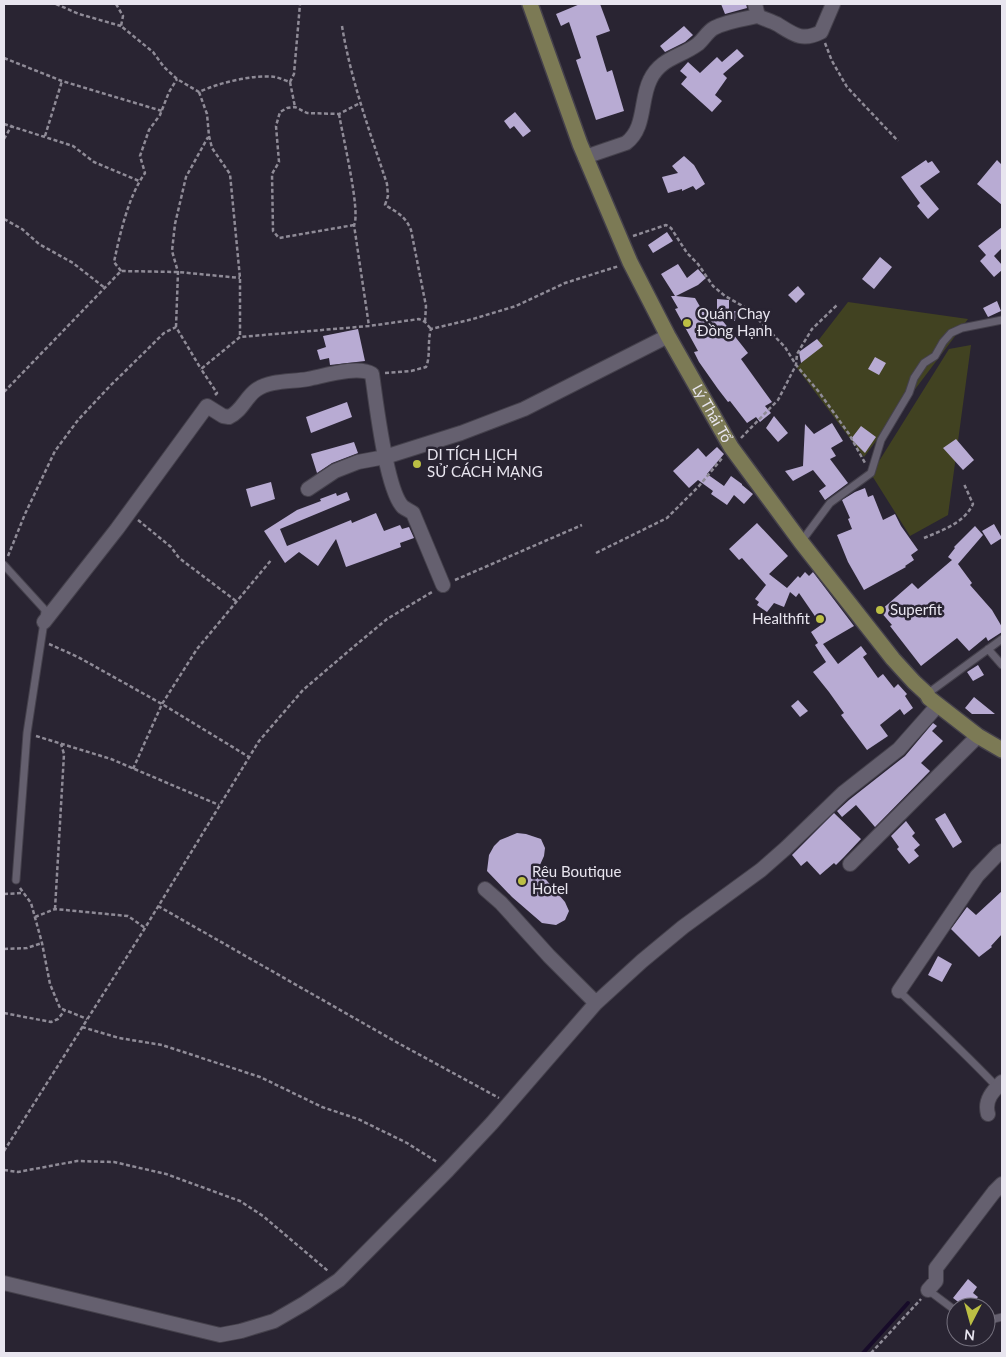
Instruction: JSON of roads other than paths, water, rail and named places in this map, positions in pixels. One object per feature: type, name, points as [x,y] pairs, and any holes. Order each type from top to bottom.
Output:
[{"type":"street","name":"Lý Thái Tổ","points":[[530,4],[585,157],[630,262],[668,336],[732,447],[801,542],[893,659],[928,694],[929,698],[978,736],[1002,750]]},
{"type":"street","points":[[585,157],[626,143],[632,139],[638,128],[650,80],[664,62],[699,44],[707,33],[714,28],[757,10],[784,30],[803,37],[812,36],[821,32],[833,4]]},
{"type":"street","points":[[308,489],[335,471],[358,462],[385,457],[462,433],[524,409],[668,336]]},
{"type":"street","points":[[44,622],[129,513],[207,406],[223,416],[229,417],[239,410],[255,390],[265,385],[307,379],[336,372],[364,370],[372,374],[385,457],[398,497],[403,507],[413,514],[443,586]]},
{"type":"street","points":[[4,1283],[220,1335],[274,1321],[305,1304],[339,1280],[448,1170],[576,1028],[596,1003],[676,932],[761,870],[843,793],[899,749],[938,705]]},
{"type":"street","points":[[850,864],[978,736]]},
{"type":"street","points":[[899,991],[977,876],[1002,852]]},
{"type":"street","points":[[485,889],[501,903],[596,1003]]},
{"type":"street","points":[[988,1114],[988,1101],[1000,1084]]},
{"type":"street","points":[[928,1290],[936,1281],[936,1268],[1002,1184]]},
{"type":"lane","points":[[801,542],[830,504],[871,473],[881,440],[909,393],[914,378],[924,364],[935,356],[943,342],[951,334],[962,328],[1002,320]]},
{"type":"lane","points":[[5,566],[45,610],[27,733],[16,880]]},
{"type":"lane","points":[[928,694],[1002,639]]},
{"type":"lane","points":[[988,649],[1002,665]]},
{"type":"lane","points":[[899,991],[951,1042],[1000,1084]]},
{"type":"lane","points":[[928,1290],[946,1304]]},
{"type":"waterway","points":[[863,1353],[908,1303]]},
{"type":"place","name":"Quán Chay Đồng Hạnh","points":[[687,323]]},
{"type":"place","name":"DI TÍCH LỊCH SỬ CÁCH MẠNG","points":[[417,464]]},
{"type":"place","name":"Superfit","points":[[880,610]]},
{"type":"place","name":"Healthfit","points":[[820,619]]},
{"type":"place","name":"Rêu Boutique Hotel","points":[[522,881]]}]
